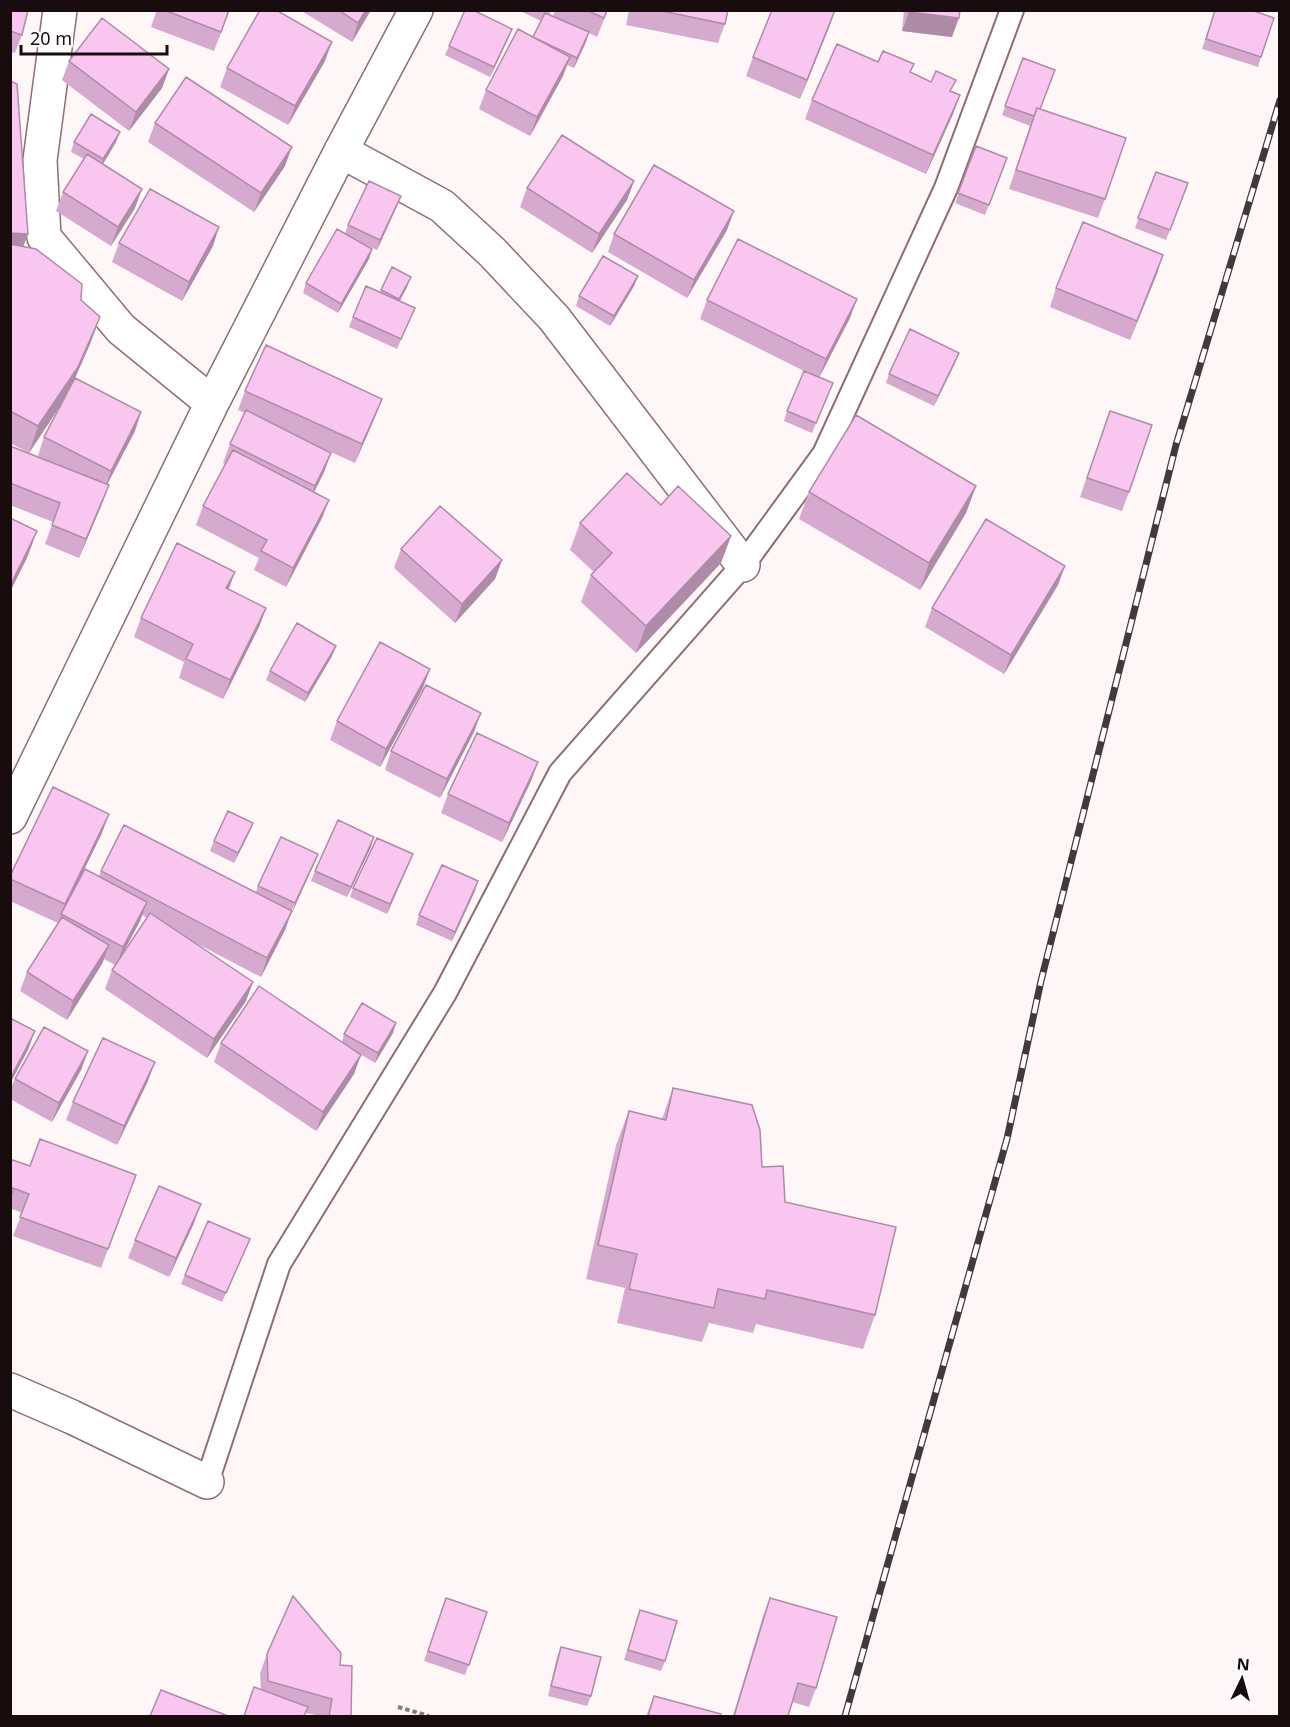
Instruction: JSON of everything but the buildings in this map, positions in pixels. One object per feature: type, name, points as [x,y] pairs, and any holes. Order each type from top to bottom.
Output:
[{"type":"street","points":[[60,10],[40,160],[44,237],[121,329],[212,403]]},
{"type":"street","points":[[10,817],[212,403],[416,10]]},
{"type":"street","points":[[341,151],[442,206],[492,252],[554,318],[743,565]]},
{"type":"street","points":[[10,1390],[207,1482]]},
{"type":"lane","points":[[207,1482],[279,1264],[445,993],[560,774],[743,565],[824,454],[946,188],[1012,10]]},
{"type":"path","points":[[398,1707],[429,1716]]},
{"type":"railway","points":[[845,1716],[1007,1139],[1041,981],[1176,445],[1280,100]]}]
